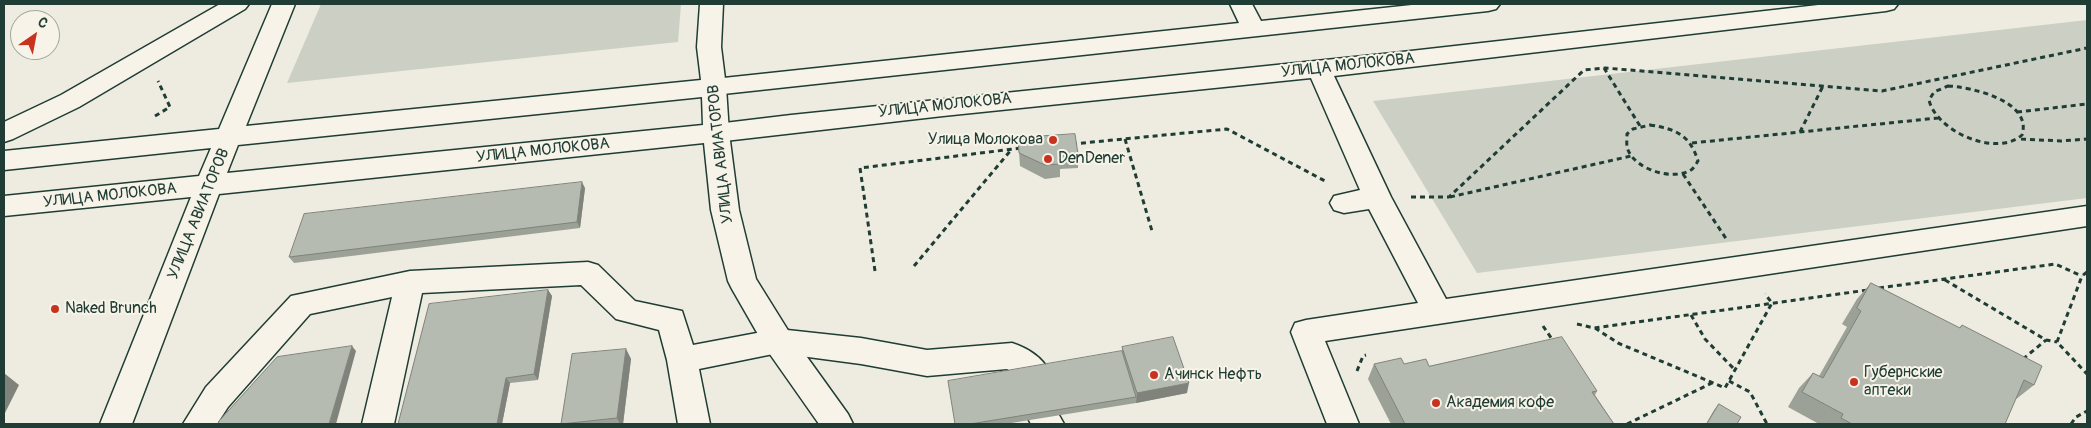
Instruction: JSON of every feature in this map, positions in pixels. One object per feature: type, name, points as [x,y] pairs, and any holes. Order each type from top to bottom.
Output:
[{"type":"main road","points":[[4,133],[70,101],[237,4]]},
{"type":"main road","name":"УЛИЦА АВИАТОРОВ","points":[[116,424],[208,186],[283,4]]},
{"type":"main road","name":"УЛИЦА АВИАТОРОВ","points":[[712,4],[709,47],[714,87],[716,133],[725,210],[742,281],[778,341],[837,424]]},
{"type":"main road","points":[[1241,4],[1254,30]]},
{"type":"main road","points":[[4,160],[714,87],[1488,4]]},
{"type":"main road","name":"УЛИЦА МОЛОКОВА","points":[[4,206],[716,133],[851,116],[1319,69],[1588,40],[1886,4]]},
{"type":"main road","points":[[1319,69],[1360,200],[1438,312]]},
{"type":"main road","points":[[1342,424],[1306,332],[2087,216]]},
{"type":"main road","points":[[199,424],[217,397],[301,304],[410,282],[588,274],[626,311],[671,320],[682,360],[694,424]]},
{"type":"main road","points":[[378,424],[410,282]]},
{"type":"main road","points":[[682,360],[778,341],[861,350],[927,363],[1012,356],[1034,371]]},
{"type":"path","points":[[1449,197],[1584,70],[1605,68],[1882,91],[2087,48]]},
{"type":"path","points":[[1605,68],[1640,126]]},
{"type":"path","points":[[148,119],[170,107],[156,77]]},
{"type":"path","points":[[1800,132],[1823,86]]},
{"type":"path","points":[[2021,139],[2025,131],[2024,122],[2006,102],[1991,94],[1968,87],[1948,86],[1938,88],[1931,94],[1929,101],[1931,109],[1938,118],[1949,128],[1981,142],[1997,145],[2021,139],[2061,141],[2087,139]]},
{"type":"path","points":[[2017,112],[2087,104]]},
{"type":"path","points":[[1692,143],[1938,118]]},
{"type":"path","points":[[1650,125],[1671,130],[1692,143],[1699,160],[1688,173],[1677,175],[1652,170],[1640,164],[1631,156],[1626,147],[1625,140],[1627,134],[1640,126],[1650,125]]},
{"type":"path","points":[[1068,144],[1227,129],[1360,200],[1449,197],[1631,156]]},
{"type":"path","points":[[1125,139],[1152,231]]},
{"type":"path","points":[[875,271],[860,168],[1031,148]]},
{"type":"path","points":[[914,266],[1012,149]]},
{"type":"path","points":[[1594,328],[2054,264],[2082,276]]},
{"type":"path","points":[[2057,342],[2082,276],[2087,272]]},
{"type":"path","points":[[1945,279],[2046,340],[2057,342],[2087,374]]},
{"type":"path","points":[[1860,291],[1868,296]]},
{"type":"path","points":[[1568,322],[1594,328],[1618,343],[1725,388],[1772,303]]},
{"type":"path","points":[[1691,315],[1705,339],[1735,370]]},
{"type":"path","points":[[1550,323],[1542,324],[1557,347]]},
{"type":"path","points":[[2018,363],[2046,340]]},
{"type":"path","points":[[1355,378],[1363,356],[1373,354]]},
{"type":"path","points":[[1729,381],[1750,392],[1767,424]]},
{"type":"path","points":[[1627,424],[1712,383]]},
{"type":"path","points":[[2071,424],[2076,417],[2087,411]]},
{"type":"shaded area","points":[[321,4],[681,4],[678,42],[287,83]]},
{"type":"shaded area","points":[[2087,20],[2087,198],[1477,273],[1373,101]]},
{"type":"building","points":[[1075,134],[1078,154],[1059,155],[1060,164],[1045,165],[1019,153],[1018,138]]},
{"type":"building","points":[[582,182],[577,222],[289,257],[304,214]]},
{"type":"building","points":[[1871,283],[1960,328],[1962,325],[2042,366],[2034,385],[2024,380],[2005,424],[1852,424],[1841,418],[1843,414],[1802,392],[1813,373],[1823,378],[1861,311],[1857,308]]},
{"type":"building","points":[[548,290],[534,374],[506,378],[497,424],[398,424],[429,304]]},
{"type":"building","name":"Ачинск Нефть","points":[[1173,337],[1189,383],[1137,393],[1122,347]]},
{"type":"building","points":[[1562,337],[1597,391],[1592,392],[1614,424],[1405,424],[1374,364],[1401,358],[1404,364],[1426,359],[1429,366]]},
{"type":"building","points":[[352,346],[329,424],[218,424],[277,357]]},
{"type":"building","points":[[626,349],[617,418],[561,424],[572,354]]},
{"type":"building","points":[[1122,351],[1136,397],[970,424],[955,424],[948,381]]},
{"type":"building","points":[[1719,404],[1741,417],[1737,424],[1707,424]]},
{"type":"place","name":"Улица Молокова","points":[[1053,140]]},
{"type":"place","name":"DenDener","points":[[1048,159]]},
{"type":"place","name":"Naked Brunch","points":[[55,309]]},
{"type":"place","name":"Ачинск Нефть","points":[[1154,375]]},
{"type":"place","name":"Губернские аптеки","points":[[1854,382]]},
{"type":"place","name":"Академия кофе","points":[[1436,403]]}]
